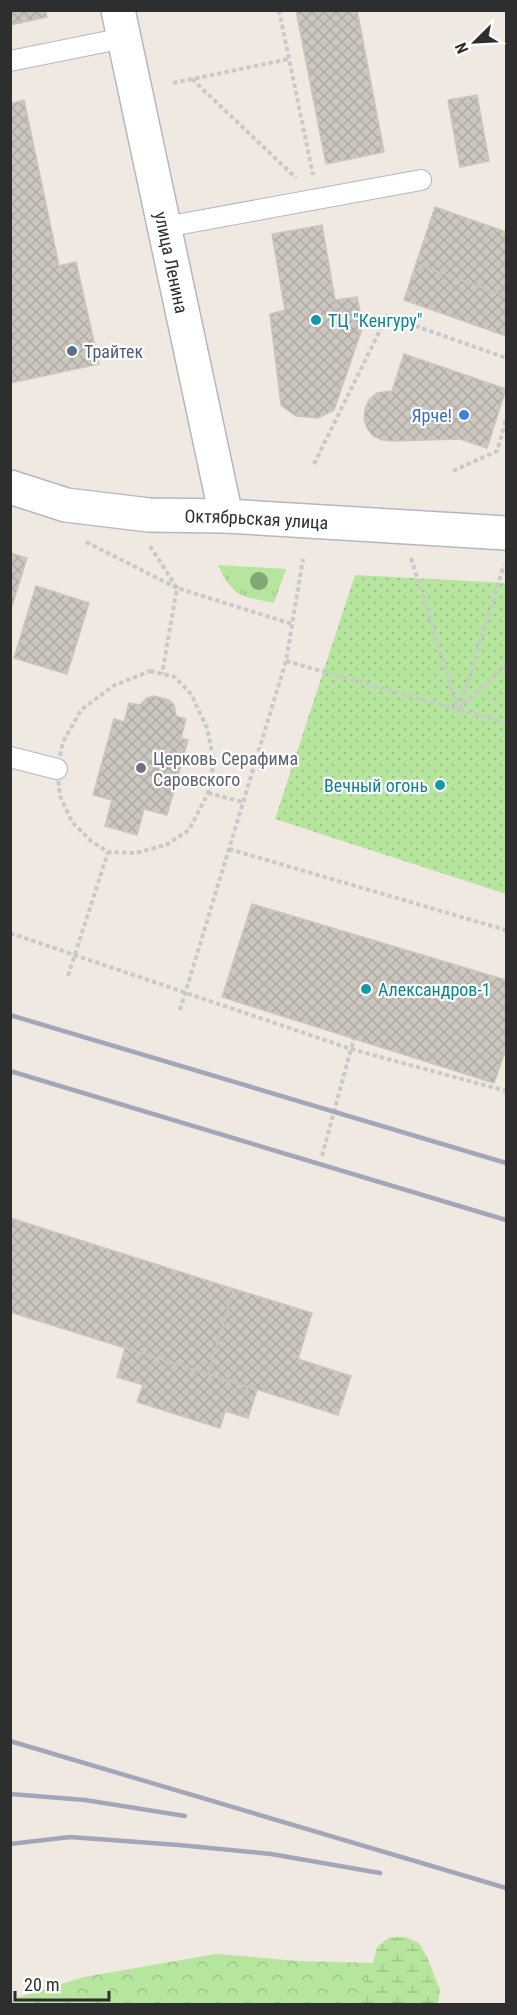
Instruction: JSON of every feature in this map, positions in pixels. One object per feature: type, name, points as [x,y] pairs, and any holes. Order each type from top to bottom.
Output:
[{"type":"main road","name":"улица Ленина","points":[[121,24],[226,516]]},
{"type":"main road","name":"Октябрьская улица","points":[[10,487],[66,505],[149,515],[226,516],[507,533]]},
{"type":"lane","points":[[10,61],[121,24]]},
{"type":"lane","points":[[165,227],[421,180]]},
{"type":"lane","points":[[10,756],[57,769]]},
{"type":"path","points":[[279,10],[318,199]]},
{"type":"path","points":[[173,83],[289,59]]},
{"type":"path","points":[[192,79],[318,199]]},
{"type":"path","points":[[314,464],[387,316],[507,358]]},
{"type":"path","points":[[453,471],[497,451],[507,420]]},
{"type":"path","points":[[83,541],[177,588],[292,624]]},
{"type":"path","points":[[150,546],[177,588],[162,674]]},
{"type":"path","points":[[411,557],[459,710]]},
{"type":"path","points":[[180,1010],[285,660],[303,559]]},
{"type":"path","points":[[459,710],[504,566]]},
{"type":"path","points":[[285,660],[507,723]]},
{"type":"path","points":[[459,710],[507,665]]},
{"type":"path","points":[[150,671],[162,674],[175,677],[191,694],[207,728],[214,762],[208,793],[189,830],[165,845],[136,853],[108,852],[90,841],[72,822],[60,796],[57,769],[63,742],[81,710],[113,686],[150,671]]},
{"type":"path","points":[[208,793],[243,802]]},
{"type":"path","points":[[229,849],[507,930]]},
{"type":"path","points":[[68,976],[108,852]]},
{"type":"path","points":[[10,933],[351,1049],[507,1091]]},
{"type":"path","points":[[322,1156],[354,1038]]},
{"type":"green space","points":[[218,565],[286,569],[274,603],[253,599],[233,589]]},
{"type":"green space","points":[[355,575],[506,583],[506,894],[275,819]]},
{"type":"green space","points":[[390,1937],[406,1937],[419,1943],[440,1990],[438,2004],[347,2004],[366,1978],[373,1964],[377,1947]]},
{"type":"green space","points":[[216,1954],[299,1961],[374,1963],[366,1981],[347,2004],[11,2004],[10,2000],[84,1977]]},
{"type":"building","points":[[10,10],[45,10],[47,17],[10,25]]},
{"type":"building","points":[[296,10],[357,10],[384,152],[326,164]]},
{"type":"building","points":[[477,95],[489,161],[460,167],[448,100]]},
{"type":"building","points":[[24,100],[59,266],[76,262],[99,364],[10,383],[10,104]]},
{"type":"building","points":[[435,207],[506,232],[506,296],[416,264]]},
{"type":"building","name":"ТЦ \"Кенгуру\"","points":[[322,225],[335,300],[357,297],[363,326],[334,410],[318,418],[296,416],[281,405],[270,314],[285,310],[272,234]]},
{"type":"building","points":[[416,264],[506,296],[506,336],[404,300]]},
{"type":"building","points":[[404,354],[506,389],[487,448],[460,439],[392,441],[373,436],[364,419],[365,409],[369,400],[377,393],[392,391]]},
{"type":"building","points":[[10,553],[27,558],[10,612]]},
{"type":"building","points":[[36,586],[89,603],[67,674],[14,658]]},
{"type":"building","name":"Церковь Серафима Саровского","points":[[154,696],[169,700],[174,705],[176,716],[186,719],[181,738],[188,740],[167,815],[144,809],[137,835],[105,826],[112,800],[93,795],[114,719],[124,722],[129,703],[140,705],[147,698]]},
{"type":"building","name":"Александров-1","points":[[252,904],[506,980],[506,1049],[494,1083],[222,997]]},
{"type":"building","points":[[10,1218],[234,1289],[208,1374],[10,1312]]},
{"type":"building","points":[[234,1289],[312,1313],[298,1359],[351,1376],[338,1415],[208,1374]]},
{"type":"building","points":[[125,1348],[257,1390],[248,1418],[225,1411],[220,1428],[137,1402],[143,1385],[117,1377]]},
{"type":"railway","points":[[10,1015],[506,1163]]},
{"type":"railway","points":[[10,1071],[506,1220]]},
{"type":"railway","points":[[10,1741],[506,1888]]},
{"type":"railway","points":[[10,1794],[85,1800],[185,1816]]},
{"type":"railway","points":[[10,1844],[70,1837],[179,1845],[271,1854],[380,1873]]},
{"type":"place","name":"ТЦ \"Кенгуру\"","points":[[316,320]]},
{"type":"place","name":"Трайтек","points":[[72,351]]},
{"type":"place","name":"Ярче!","points":[[464,415]]},
{"type":"place","name":"Церковь Серафима Саровского","points":[[141,768]]},
{"type":"place","name":"Вечный огонь","points":[[440,785]]},
{"type":"place","name":"Александров-1","points":[[366,989]]}]
